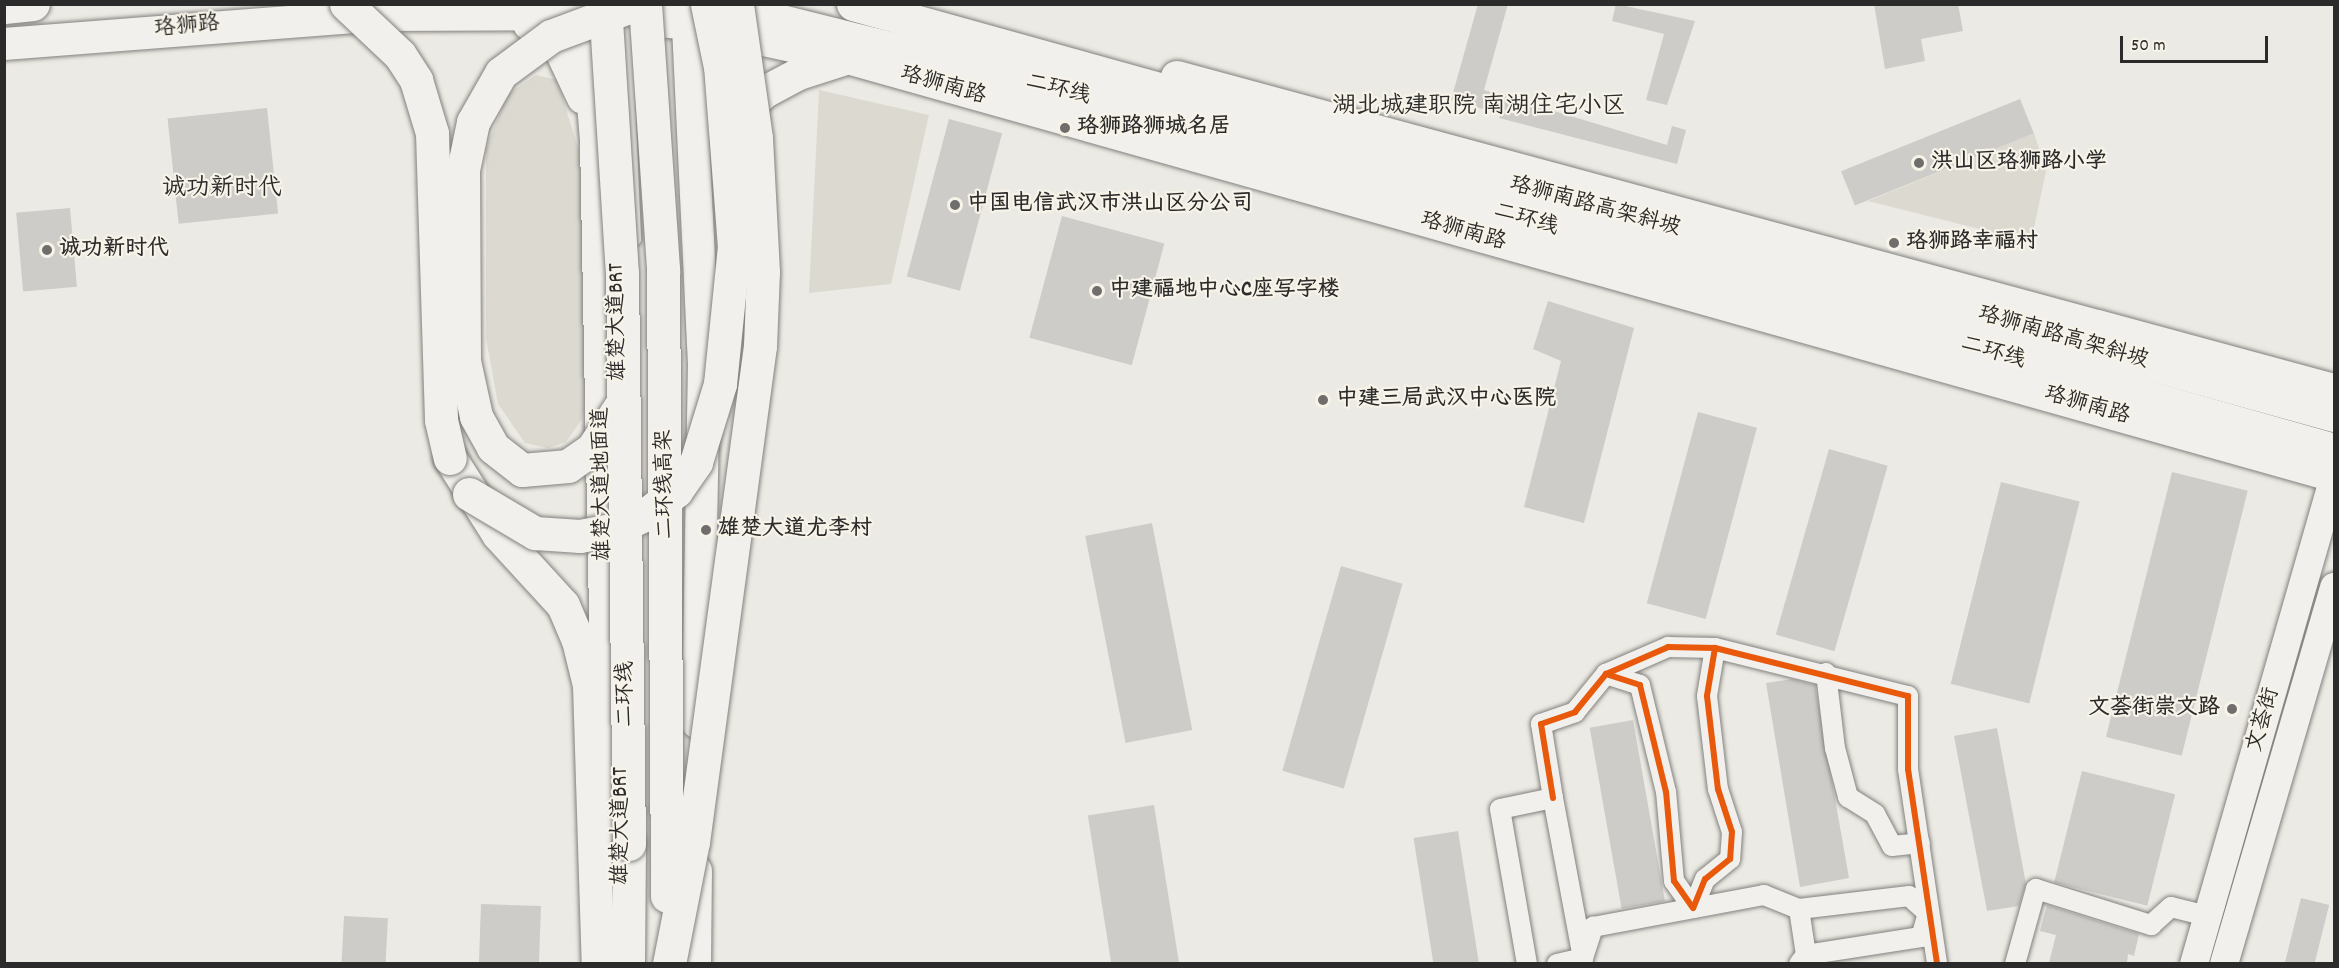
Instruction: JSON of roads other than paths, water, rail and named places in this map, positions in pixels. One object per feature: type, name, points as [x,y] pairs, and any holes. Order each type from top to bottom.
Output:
[{"type":"highway","points":[[4,7],[33,4]]},
{"type":"highway","points":[[346,4],[400,55],[425,104],[432,133],[438,241],[441,420],[450,458],[469,494],[498,534],[563,605],[578,640],[589,685],[598,963]]},
{"type":"highway","points":[[668,963],[693,842],[760,346],[763,272],[756,138],[737,4]]},
{"type":"highway","name":"珞狮南路高架斜坡","points":[[853,4],[2334,415]]},
{"type":"highway","points":[[617,8],[524,52],[485,94],[473,122],[463,170],[464,361],[476,416],[493,447],[522,470],[568,466],[592,449],[623,413]]},
{"type":"highway","name":"二环线高架","points":[[617,8],[663,270],[668,963]]},
{"type":"highway","name":"二环线","points":[[617,8],[622,273],[628,963]]},
{"type":"highway","points":[[469,494],[535,533],[580,536],[612,530],[648,513],[676,491],[696,462],[720,384],[734,247],[720,67],[699,9]]},
{"type":"highway","name":"二环线","points":[[699,9],[1113,104],[2334,450]]},
{"type":"main road","points":[[908,4],[2334,390]]},
{"type":"main road","name":"珞狮南路","points":[[617,8],[699,9],[848,58],[2334,476]]},
{"type":"main road","name":"珞狮路","points":[[4,44],[278,19],[617,8]]},
{"type":"main road","name":"雄楚大道地面道","points":[[609,963],[596,140],[617,8]]},
{"type":"main road","points":[[695,963],[705,362],[699,200],[699,9]]},
{"type":"main road","points":[[504,12],[539,29],[559,47],[578,81],[596,140]]},
{"type":"main road","points":[[699,200],[712,158],[732,122],[765,92],[799,74],[848,58]]},
{"type":"main road","name":"文荟街","points":[[2194,963],[2334,476]]},
{"type":"main road","name":"文荟街","points":[[2224,963],[2334,587]]},
{"type":"street","points":[[1583,958],[1541,724],[1575,712],[1606,674],[1668,647],[1715,648],[1908,696],[1908,769],[1937,963]]},
{"type":"street","points":[[1693,908],[1705,879],[1730,859],[1732,832],[1718,789],[1707,696],[1715,648]]},
{"type":"street","points":[[1606,674],[1640,686],[1666,792],[1674,881],[1693,908]]},
{"type":"street","points":[[1826,674],[1835,748],[1848,797],[1875,814],[1892,846],[1920,843]]},
{"type":"street","points":[[1527,963],[1500,809],[1553,798]]},
{"type":"street","points":[[2015,963],[2036,889],[2151,925],[2171,907],[2208,916]]},
{"type":"street","points":[[1583,958],[1593,927],[1764,895],[1799,909],[1910,896],[1928,913]]},
{"type":"street","points":[[1799,909],[1802,959],[1921,937],[1928,913]]},
{"type":"street","points":[[1557,963],[1583,958]]},
{"type":"lane","name":"雄楚大道BRT","points":[[617,8],[636,257]]},
{"type":"lane","points":[[640,499],[640,534]]},
{"type":"lane","name":"雄楚大道BRT","points":[[640,963],[642,777]]},
{"type":"place","name":"珞狮路狮城名居","points":[[1065,128]]},
{"type":"place","name":"洪山区珞狮路小学","points":[[1919,163]]},
{"type":"place","name":"中国电信武汉市洪山区分公司","points":[[955,205]]},
{"type":"place","name":"珞狮路幸福村","points":[[1894,243]]},
{"type":"place","name":"诚功新时代","points":[[47,250]]},
{"type":"place","name":"中建福地中心C座写字楼","points":[[1097,291]]},
{"type":"place","name":"中建三局武汉中心医院","points":[[1323,400]]},
{"type":"place","name":"雄楚大道尤李村","points":[[706,530]]},
{"type":"place","name":"文荟街崇文路","points":[[2232,709]]},
{"type":"district","name":"湖北城建职院 南湖住宅小区","points":[[1479,108]]},
{"type":"district","name":"诚功新时代","points":[[222,190]]}]
